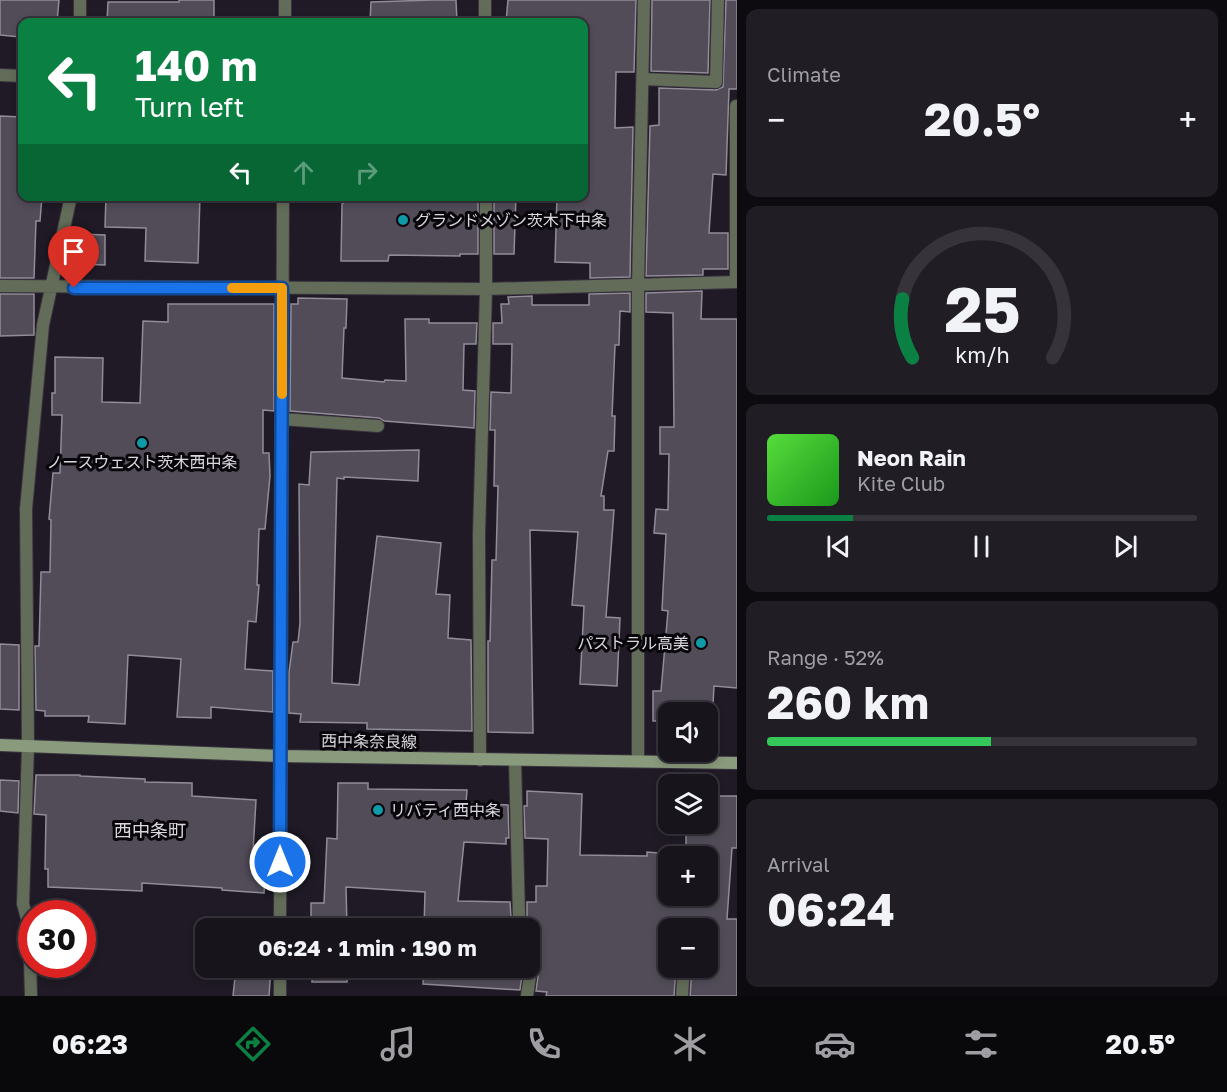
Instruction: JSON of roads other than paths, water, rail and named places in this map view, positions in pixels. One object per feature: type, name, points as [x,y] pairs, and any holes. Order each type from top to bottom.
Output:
[{"type":"street","points":[[80,0],[80,18]]},
{"type":"street","points":[[285,0],[285,18]]},
{"type":"street","points":[[485,0],[485,18]]},
{"type":"street","points":[[638,761],[638,286],[644,0]]},
{"type":"street","points":[[643,79],[716,82],[718,0]]},
{"type":"street","points":[[0,75],[18,76]]},
{"type":"street","points":[[0,286],[486,289],[736,282],[736,106]]},
{"type":"street","points":[[31,996],[29,926],[23,904],[28,746],[26,509],[43,325],[70,201]]},
{"type":"street","points":[[280,918],[283,201]]},
{"type":"street","points":[[480,760],[479,534],[486,289],[486,201]]},
{"type":"street","points":[[282,418],[378,426]]},
{"type":"street","name":"西中条奈良線","points":[[0,745],[280,756],[736,763]]},
{"type":"street","points":[[515,761],[520,918]]},
{"type":"street","points":[[280,978],[280,996]]},
{"type":"street","points":[[527,996],[530,978]]},
{"type":"street","points":[[682,996],[683,978]]},
{"type":"place","name":"グランドメゾン茨木下中条","points":[[403,220]]},
{"type":"place","name":"ノースウェスト茨木西中条","points":[[142,443]]},
{"type":"place","name":"パストラル高美","points":[[701,643]]},
{"type":"place","name":"リバティ西中条","points":[[378,810]]},
{"type":"district","name":"西中条町","points":[[150,831]]}]
